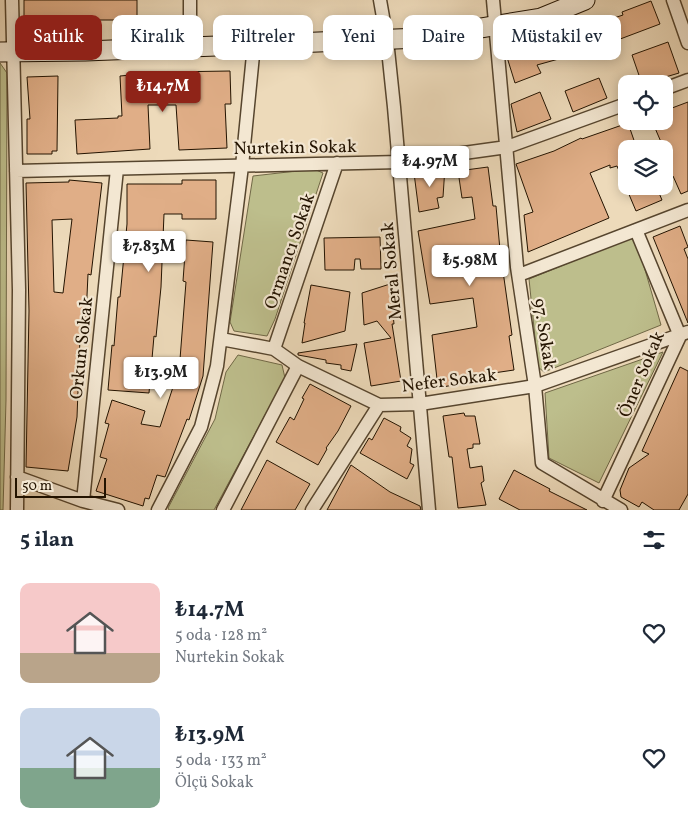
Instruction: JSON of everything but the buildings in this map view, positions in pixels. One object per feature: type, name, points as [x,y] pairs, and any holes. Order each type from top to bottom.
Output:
[{"type":"main road","points":[[548,15],[585,0]]},
{"type":"main road","points":[[393,40],[421,38],[493,26]]},
{"type":"main road","points":[[7,52],[112,49]]},
{"type":"street","points":[[12,0],[7,52],[16,171],[19,290],[17,510]]},
{"type":"street","points":[[190,0],[190,15]]},
{"type":"street","name":"Meral Sokak","points":[[380,0],[383,15]]},
{"type":"street","name":"97. Sokak","points":[[493,0],[495,15]]},
{"type":"street","points":[[673,0],[688,43]]},
{"type":"street","points":[[158,510],[201,427],[217,366],[242,166],[253,60]]},
{"type":"street","name":"Meral Sokak","points":[[389,60],[429,510]]},
{"type":"street","name":"97. Sokak","points":[[499,60],[518,275],[535,386],[542,463],[603,502],[621,510]]},
{"type":"street","points":[[673,86],[688,80]]},
{"type":"street","name":"Nurtekin Sokak","points":[[16,171],[399,162],[507,147],[618,107]]},
{"type":"street","name":"Ormancı Sokak","points":[[274,349],[337,163]]},
{"type":"street","name":"Orkun Sokak","points":[[83,501],[117,169]]},
{"type":"street","points":[[518,275],[688,210]]},
{"type":"street","name":"Öner Sokak","points":[[603,502],[684,334],[636,230]]},
{"type":"street","name":"Nefer Sokak","points":[[221,339],[274,349],[298,366],[379,405],[420,404],[535,386],[684,334]]},
{"type":"street","points":[[222,510],[298,366]]},
{"type":"street","points":[[312,510],[379,405]]},
{"type":"street","points":[[17,477],[83,501],[118,510]]},
{"type":"green space","points":[[0,63],[7,73],[6,400],[3,510],[0,510]]},
{"type":"green space","points":[[314,169],[323,173],[275,319],[267,336],[234,331],[230,322],[253,176]]},
{"type":"green space","points":[[630,238],[637,242],[661,325],[544,372],[538,367],[529,279]]},
{"type":"green space","points":[[663,352],[599,483],[549,458],[545,393]]},
{"type":"green space","points":[[238,355],[282,365],[285,378],[214,510],[169,510],[168,508],[215,419],[226,372]]}]
